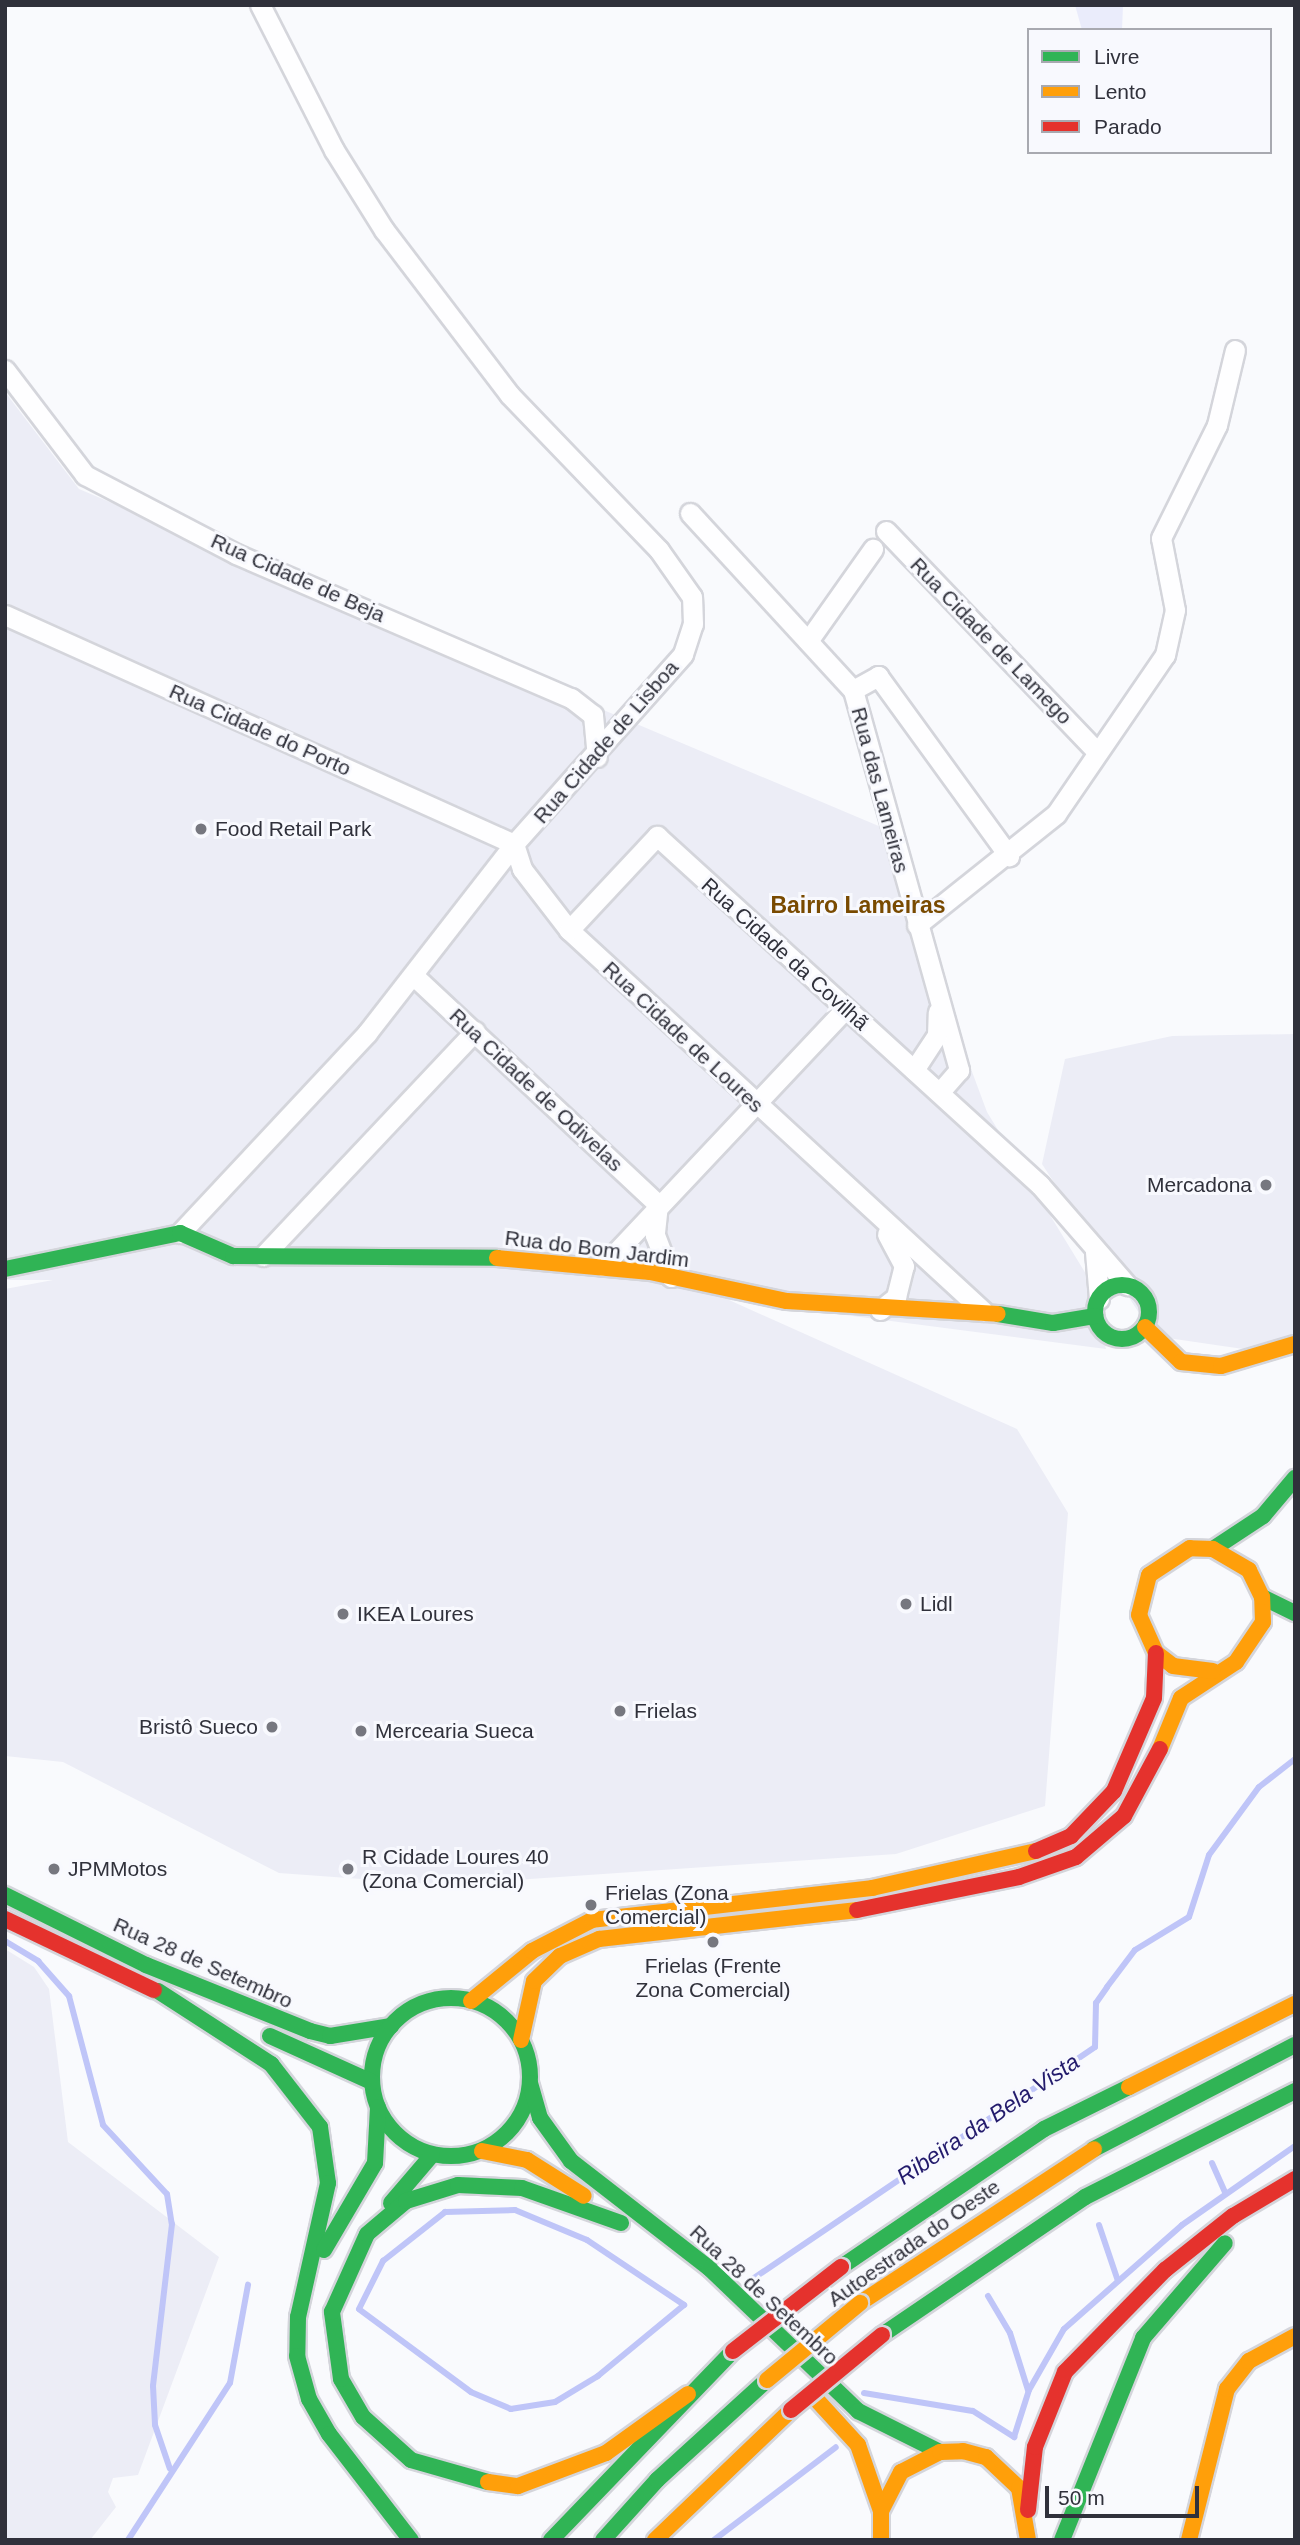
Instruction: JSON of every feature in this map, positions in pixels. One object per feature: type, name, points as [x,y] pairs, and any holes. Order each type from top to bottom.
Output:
[{"type":"main road","name":"Rua do Bom Jardim","points":[[180,1233],[205,1248],[262,1256],[471,1256],[603,1266],[787,1301],[880,1310],[983,1311],[1053,1323],[1097,1307],[1110,1287],[1127,1285]]},
{"type":"main road","points":[[5,1269],[180,1233]]},
{"type":"main road","points":[[1097,1307],[1112,1337],[1130,1338],[1144,1327],[1147,1301],[1127,1285]]},
{"type":"main road","points":[[1144,1327],[1181,1362],[1235,1363],[1295,1344]]},
{"type":"main road","points":[[1213,1549],[1263,1516],[1295,1478]]},
{"type":"main road","points":[[377,2107],[400,2136],[432,2155],[482,2151],[515,2123],[530,2083],[521,2040],[521,2018],[534,1981],[560,1956],[599,1939],[871,1908],[1031,1874],[1076,1857],[1124,1816],[1148,1780],[1181,1698],[1213,1671],[1236,1662],[1253,1644],[1263,1622],[1262,1597],[1252,1557],[1263,1516]]},
{"type":"main road","points":[[471,2001],[532,1951],[592,1920],[872,1888],[1046,1849],[1071,1836],[1114,1791],[1154,1698],[1156,1653],[1139,1615],[1149,1575],[1174,1554],[1213,1549],[1252,1557]]},
{"type":"main road","points":[[1262,1597],[1295,1613]]},
{"type":"main road","points":[[1156,1653],[1183,1669],[1213,1671]]},
{"type":"main road","name":"Rua 28 de Setembro","points":[[5,1895],[158,1971],[310,2031],[330,2036],[391,2026]]},
{"type":"main road","name":"Rua 28 de Setembro","points":[[5,1919],[158,1991],[372,2082]]},
{"type":"main road","points":[[158,1991],[271,2064],[311,2108],[328,2155],[328,2183],[304,2281],[297,2356],[309,2399],[411,2540]]},
{"type":"main road","points":[[304,2281],[374,2163],[377,2107],[372,2082],[377,2052],[391,2026],[428,2002],[471,2001],[499,2016],[521,2040]]},
{"type":"main road","points":[[551,2540],[688,2394],[733,2351],[841,2267],[1044,2129],[1295,2004]]},
{"type":"main road","name":"Autoestrada do Oeste","points":[[603,2540],[657,2480],[767,2380],[860,2302],[1071,2161],[1295,2045]]},
{"type":"main road","name":"Rua 28 de Setembro","points":[[530,2083],[540,2118],[571,2161],[709,2268],[858,2411],[940,2452]]},
{"type":"main road","points":[[655,2540],[791,2410],[882,2335],[1085,2197],[1295,2091]]},
{"type":"main road","name":"Rua 28 de Setembro","points":[[482,2151],[553,2172],[683,2273]]},
{"type":"main road","points":[[432,2155],[367,2234],[332,2312],[341,2379],[363,2417],[411,2460],[459,2479],[518,2486],[606,2453],[688,2394]]},
{"type":"main road","points":[[1028,2540],[1028,2510],[1035,2447],[1065,2372],[1165,2270],[1295,2179]]},
{"type":"main road","points":[[367,2234],[406,2201],[458,2185],[522,2189],[621,2223]]},
{"type":"main road","points":[[1062,2540],[1143,2338],[1263,2200]]},
{"type":"main road","name":"Rua 28 de Setembro","points":[[704,2290],[858,2445],[881,2511]]},
{"type":"main road","points":[[1189,2540],[1208,2449],[1227,2389],[1249,2361],[1295,2336]]},
{"type":"main road","points":[[881,2540],[881,2511],[901,2472],[940,2452],[986,2457],[1012,2479],[1028,2510]]},
{"type":"street","name":"Rua Cidade de Lisboa","points":[[180,1233],[265,1148],[414,976],[514,844],[597,757],[683,654],[693,624],[692,597],[659,550],[509,394],[384,230],[334,150],[260,5]]},
{"type":"street","points":[[917,925],[1009,856],[1056,814],[1165,655],[1175,610],[1161,538],[1217,425],[1235,350]]},
{"type":"street","name":"Rua Cidade de Beja","points":[[5,370],[85,475],[236,554],[571,698],[593,715],[597,757]]},
{"type":"street","name":"Rua das Lameiras","points":[[690,513],[853,690],[959,1070],[941,1091]]},
{"type":"street","name":"Rua Cidade de Lamego","points":[[886,531],[1097,752]]},
{"type":"street","points":[[808,641],[873,549]]},
{"type":"street","name":"Rua Cidade do Porto","points":[[5,615],[514,844]]},
{"type":"street","points":[[853,690],[878,676],[1009,856]]},
{"type":"street","name":"Rua Cidade da Covilhã","points":[[569,930],[657,836],[914,1070]]},
{"type":"street","name":"Rua Cidade de Loures","points":[[514,844],[522,869],[569,930],[872,1214]]},
{"type":"street","name":"Rua Cidade de Odivelas","points":[[414,976],[658,1205]]},
{"type":"street","name":"Rua das Lameiras","points":[[914,1070],[937,1035],[939,1000]]},
{"type":"street","points":[[603,1266],[658,1205],[758,1106],[845,1009]]},
{"type":"street","points":[[262,1256],[475,1031]]},
{"type":"street","points":[[914,1070],[941,1091],[1040,1185],[1094,1252],[1127,1285]]},
{"type":"street","points":[[658,1205],[655,1235],[671,1277]]},
{"type":"street","points":[[872,1214],[904,1266],[896,1297],[880,1310]]},
{"type":"street","points":[[872,1214],[983,1311]]},
{"type":"street","points":[[1094,1252],[1097,1307]]},
{"type":"shaded area","points":[[1075,5],[1123,5],[1122,28],[1081,28]]},
{"type":"shaded area","points":[[5,392],[79,489],[881,827],[987,1112],[1086,1274],[1106,1349],[729,1300],[1017,1429],[1068,1513],[1045,1806],[896,1854],[444,1885],[279,1873],[63,1762],[5,1756],[5,1289],[53,1280],[5,1280]]},
{"type":"shaded area","points":[[1295,1034],[1295,1333],[1250,1350],[1154,1336],[1042,1164],[1065,1059],[1172,1036]]},
{"type":"shaded area","points":[[5,1949],[34,1967],[49,1989],[68,2142],[219,2257],[138,2475],[113,2478],[108,2492],[116,2507],[90,2540],[5,2540]]},
{"type":"waterway","name":"Ribeira da Bela Vista","points":[[751,2280],[1095,2047],[1096,2003],[1107,1987],[1135,1950],[1189,1917],[1209,1855],[1259,1787],[1295,1759]]},
{"type":"waterway","points":[[5,1941],[38,1961],[69,1996],[103,2125],[167,2194],[172,2224],[153,2386],[155,2425],[170,2469]]},
{"type":"waterway","points":[[864,2393],[973,2411],[1014,2437],[1029,2390],[1064,2329],[1182,2225],[1295,2146]]},
{"type":"waterway","points":[[1212,2163],[1225,2192]]},
{"type":"waterway","points":[[515,2210],[587,2240],[684,2305],[598,2376],[555,2402],[511,2409],[471,2392],[359,2309],[383,2261],[445,2212],[515,2210]]},
{"type":"waterway","points":[[1099,2225],[1118,2281]]},
{"type":"waterway","name":"Ribeira da Bela Vista","points":[[128,2540],[230,2383],[248,2285]]},
{"type":"waterway","points":[[988,2296],[1010,2333],[1028,2390]]},
{"type":"waterway","points":[[714,2540],[836,2447]]},
{"type":"traffic: fast","points":[[5,1269],[180,1233],[233,1256],[497,1258]]},
{"type":"traffic: fast","points":[[1122,1285],[1141,1293],[1149,1312],[1141,1331],[1122,1339],[1103,1331],[1095,1312],[1103,1293],[1122,1285]]},
{"type":"traffic: fast","points":[[998,1314],[1053,1323],[1095,1316]]},
{"type":"traffic: fast","points":[[1213,1549],[1263,1516],[1295,1478]]},
{"type":"traffic: fast","points":[[1262,1597],[1295,1613]]},
{"type":"traffic: fast","points":[[5,1895],[146,1965],[310,2031],[330,2036],[391,2026]]},
{"type":"traffic: fast","points":[[158,1991],[271,2064],[320,2127],[328,2183],[298,2317],[297,2356],[309,2399],[329,2434],[411,2540]]},
{"type":"traffic: fast","points":[[451,1998],[481,2004],[507,2021],[524,2047],[530,2077],[524,2107],[507,2133],[481,2150],[451,2156],[421,2150],[395,2133],[378,2107],[372,2077],[378,2047],[395,2021],[421,2004],[451,1998]]},
{"type":"traffic: fast","points":[[270,2036],[372,2082]]},
{"type":"traffic: fast","points":[[1094,2149],[1295,2045]]},
{"type":"traffic: fast","points":[[530,2083],[540,2118],[571,2161],[709,2268],[858,2411],[940,2452]]},
{"type":"traffic: fast","points":[[841,2267],[1044,2129],[1129,2087]]},
{"type":"traffic: fast","points":[[882,2335],[1085,2197],[1295,2091]]},
{"type":"traffic: fast","points":[[324,2250],[375,2163],[378,2107]]},
{"type":"traffic: fast","points":[[391,2203],[432,2155]]},
{"type":"traffic: fast","points":[[488,2482],[411,2460],[363,2417],[341,2379],[332,2312],[367,2234],[406,2201],[458,2185],[522,2188],[621,2223]]},
{"type":"traffic: fast","points":[[1062,2540],[1143,2338],[1225,2243]]},
{"type":"traffic: fast","points":[[551,2540],[733,2351]]},
{"type":"traffic: fast","points":[[603,2540],[657,2480],[767,2380]]},
{"type":"traffic: slow","points":[[497,1258],[650,1272],[787,1301],[998,1314]]},
{"type":"traffic: slow","points":[[1145,1327],[1181,1362],[1221,1366],[1295,1344]]},
{"type":"traffic: slow","points":[[1160,1749],[1181,1698],[1236,1662],[1263,1622],[1262,1597],[1249,1570],[1213,1549],[1190,1548],[1149,1575],[1139,1615],[1156,1653],[1173,1666],[1213,1671]]},
{"type":"traffic: slow","points":[[471,2001],[532,1951],[592,1920],[872,1888],[1036,1851]]},
{"type":"traffic: slow","points":[[521,2040],[534,1981],[560,1956],[599,1939],[857,1910]]},
{"type":"traffic: slow","points":[[1129,2087],[1295,2004]]},
{"type":"traffic: slow","points":[[860,2303],[1094,2149]]},
{"type":"traffic: slow","points":[[482,2151],[527,2160],[584,2196]]},
{"type":"traffic: slow","points":[[767,2380],[860,2303]]},
{"type":"traffic: slow","points":[[1189,2540],[1227,2389],[1249,2361],[1295,2336]]},
{"type":"traffic: slow","points":[[488,2482],[518,2486],[606,2453],[688,2394]]},
{"type":"traffic: slow","points":[[815,2398],[858,2445],[881,2511]]},
{"type":"traffic: slow","points":[[655,2540],[791,2410]]},
{"type":"traffic: slow","points":[[881,2540],[881,2511],[901,2472],[940,2452],[963,2451],[986,2457],[1019,2488],[1028,2540]]},
{"type":"traffic: jam","points":[[1036,1851],[1071,1836],[1114,1791],[1154,1698],[1156,1653]]},
{"type":"traffic: jam","points":[[857,1910],[1019,1877],[1076,1857],[1124,1816],[1160,1749]]},
{"type":"traffic: jam","points":[[5,1919],[154,1990]]},
{"type":"traffic: jam","points":[[1028,2510],[1035,2447],[1065,2372],[1165,2270],[1233,2216],[1295,2179]]},
{"type":"traffic: jam","points":[[733,2351],[841,2267]]},
{"type":"traffic: jam","points":[[791,2410],[882,2335]]},
{"type":"place","name":"Food Retail Park","points":[[201,829]]},
{"type":"place","name":"Mercadona","points":[[1266,1185]]},
{"type":"place","name":"Lidl","points":[[906,1604]]},
{"type":"place","name":"IKEA Loures","points":[[343,1614]]},
{"type":"place","name":"Frielas","points":[[620,1711]]},
{"type":"place","name":"Bristô Sueco","points":[[272,1727]]},
{"type":"place","name":"Mercearia Sueca","points":[[361,1731]]},
{"type":"place","name":"JPMMotos","points":[[54,1869]]},
{"type":"place","name":"R Cidade Loures 40 (Zona Comercial)","points":[[348,1869]]},
{"type":"place","name":"Frielas (Zona Comercial)","points":[[591,1905]]},
{"type":"place","name":"Frielas (Frente Zona Comercial)","points":[[713,1942]]},
{"type":"district","name":"Bairro Lameiras","points":[[858,905]]}]
